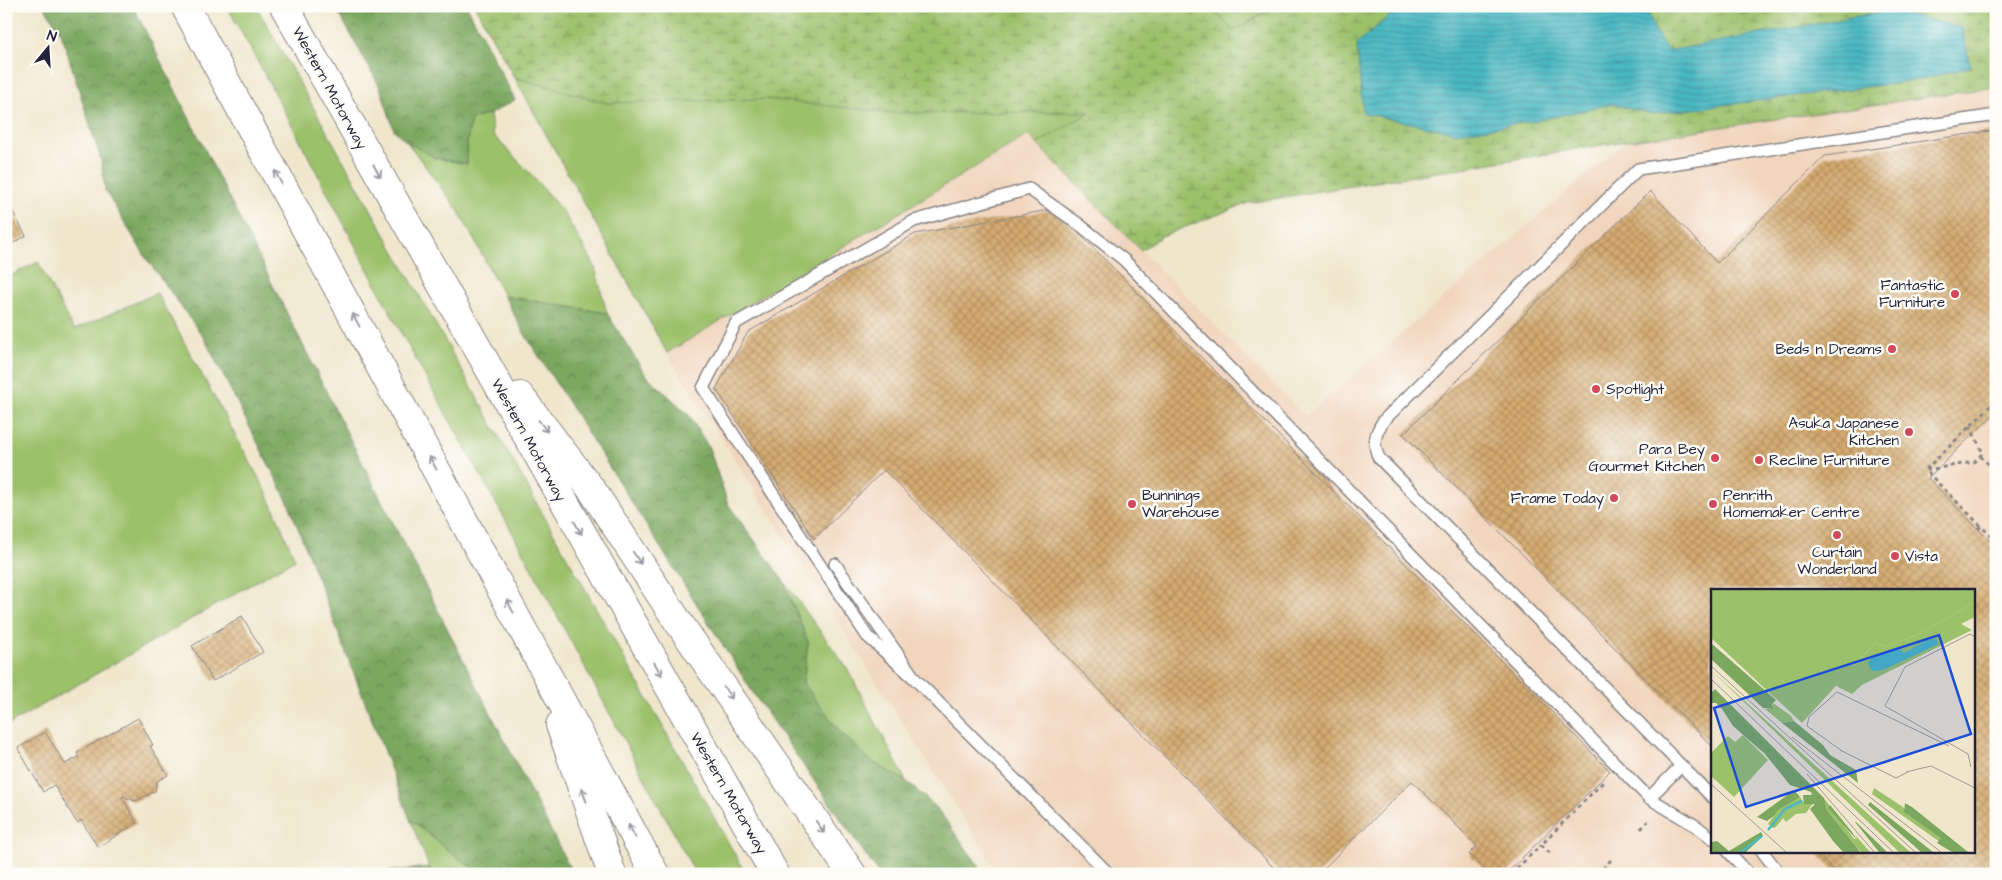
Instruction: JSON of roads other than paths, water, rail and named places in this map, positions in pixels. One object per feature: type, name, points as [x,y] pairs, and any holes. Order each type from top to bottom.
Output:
[{"type":"highway","points":[[186,6],[656,874]]},
{"type":"highway","name":"Western Motorway","points":[[284,6],[775,874]]},
{"type":"highway","points":[[460,317],[592,490],[677,620],[852,874]]},
{"type":"highway","points":[[534,648],[612,874]]},
{"type":"lane","points":[[1711,796],[1379,458],[1375,451],[1376,433],[1384,420],[1638,169],[1996,114]]},
{"type":"lane","points":[[1110,874],[915,678],[867,636],[702,388],[736,323],[914,221],[1029,189],[1080,225],[1124,260],[1649,798],[1711,837]]},
{"type":"lane","points":[[835,564],[915,678]]},
{"type":"lane","points":[[1649,798],[1681,766]]},
{"type":"lane","points":[[1729,852],[1749,874]]},
{"type":"lane","points":[[1763,852],[1780,874]]},
{"type":"water","points":[[1401,6],[1643,6],[1646,7],[1655,31],[1668,51],[1890,10],[1962,28],[1971,67],[1913,81],[1652,114],[1612,104],[1540,120],[1457,133],[1363,113],[1357,44]]},
{"type":"place","name":"Fantastic Furniture","points":[[1955,294]]},
{"type":"place","name":"Beds n Dreams","points":[[1892,349]]},
{"type":"place","name":"Spotlight","points":[[1596,389]]},
{"type":"place","name":"Asuka Japanese Kitchen","points":[[1909,432]]},
{"type":"place","name":"Para Bey Gourmet Kitchen","points":[[1715,458]]},
{"type":"place","name":"Recline Furniture","points":[[1759,460]]},
{"type":"place","name":"Frame Today","points":[[1614,498]]},
{"type":"place","name":"Bunnings Warehouse","points":[[1132,504]]},
{"type":"place","name":"Penrith Homemaker Centre","points":[[1713,504]]},
{"type":"place","name":"Curtain Wonderland","points":[[1837,535]]},
{"type":"place","name":"Vista","points":[[1895,556]]}]
